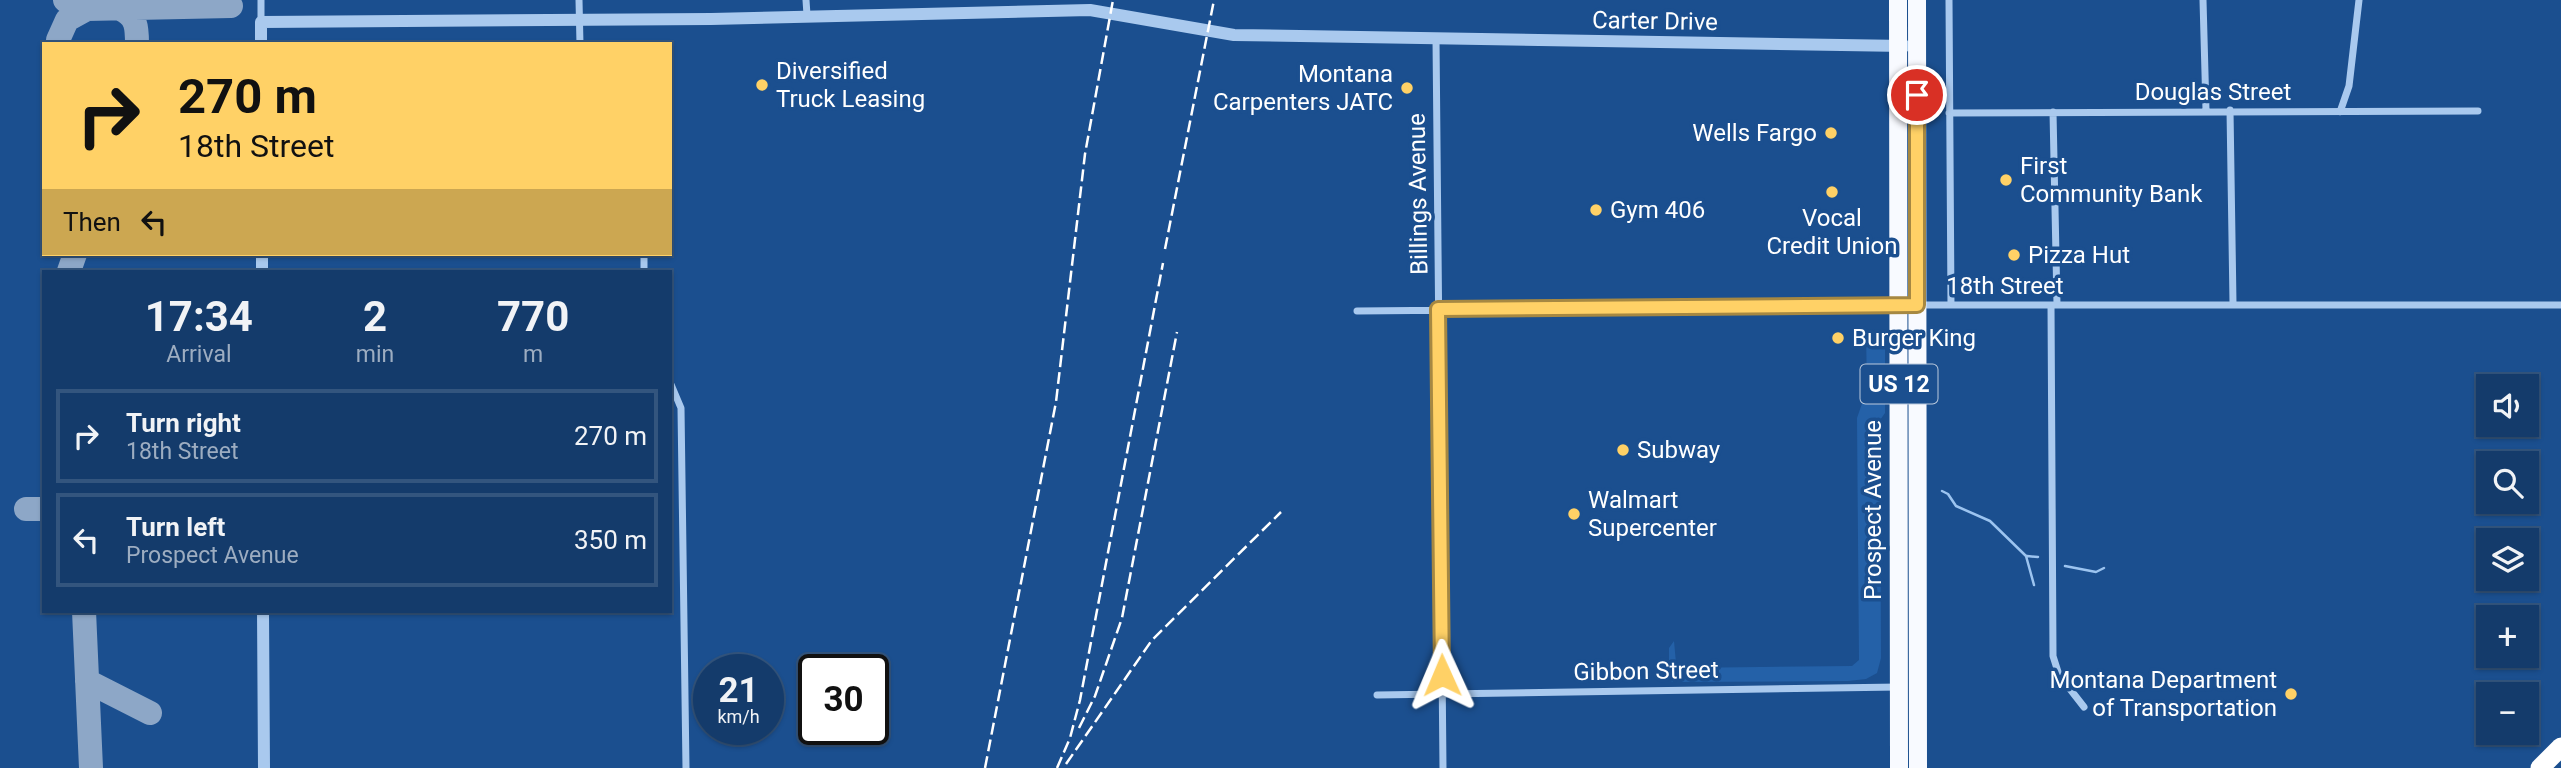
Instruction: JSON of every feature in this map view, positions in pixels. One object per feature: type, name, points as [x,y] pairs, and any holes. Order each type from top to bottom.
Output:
[{"type":"highway","name":"Prospect Avenue","points":[[1898,0],[1918,768]]},
{"type":"highway","name":"Prospect Avenue","points":[[1899,768],[1898,687],[1917,0]]},
{"type":"highway","points":[[2540,768],[2561,747]]},
{"type":"street","points":[[261,0],[261,42]]},
{"type":"street","points":[[579,0],[580,42]]},
{"type":"street","points":[[806,0],[807,15]]},
{"type":"street","points":[[1949,0],[1951,305]]},
{"type":"street","points":[[2203,0],[2206,110]]},
{"type":"street","points":[[2340,112],[2349,86],[2359,0]]},
{"type":"street","name":"Carter Drive","points":[[261,22],[712,19],[1024,6],[1090,10],[1234,35],[1917,47]]},
{"type":"street","name":"Billings Avenue","points":[[1436,39],[1443,768]]},
{"type":"street","points":[[2230,110],[2233,303]]},
{"type":"street","name":"Douglas Street","points":[[1949,113],[2478,111]]},
{"type":"street","points":[[2053,112],[2053,656],[2059,675],[2084,707]]},
{"type":"street","name":"18th Street","points":[[1357,311],[2233,303],[2561,305]]},
{"type":"street","points":[[672,387],[681,408],[686,768]]},
{"type":"street","points":[[263,613],[264,768]]},
{"type":"street","name":"Gibbon Street","points":[[1377,695],[1917,686]]},
{"type":"shaded area","points":[[1881,330],[1885,334],[1885,413],[1880,420],[1881,658],[1877,673],[1866,679],[1848,681],[1672,682],[1669,677],[1669,648],[1674,641],[1676,663],[1682,668],[1852,666],[1859,660],[1857,418],[1867,389],[1866,332]]},
{"type":"waterway","points":[[1942,491],[1948,494],[1956,506],[1990,521],[2026,556],[2034,585]]},
{"type":"waterway","points":[[2027,556],[2038,557]]},
{"type":"waterway","points":[[2065,566],[2096,572],[2104,568]]},
{"type":"taxiway","points":[[65,0],[73,7],[87,9],[231,6]]},
{"type":"taxiway","points":[[58,40],[67,20],[87,9]]},
{"type":"taxiway","points":[[120,9],[133,19],[137,42]]},
{"type":"taxiway","points":[[69,270],[74,256]]},
{"type":"taxiway","points":[[26,509],[42,509]]},
{"type":"taxiway","points":[[84,613],[91,768]]},
{"type":"taxiway","points":[[87,681],[150,713]]},
{"type":"railway","points":[[985,768],[1056,402],[1085,154],[1113,0]]},
{"type":"railway","points":[[1165,249],[1214,0]]},
{"type":"railway","points":[[1057,768],[1070,738],[1080,700],[1163,263]]},
{"type":"railway","points":[[1079,728],[1095,696],[1122,618],[1177,332]]},
{"type":"railway","points":[[1066,764],[1152,640],[1281,512]]},
{"type":"place","name":"Diversified Truck Leasing","points":[[762,85]]},
{"type":"place","name":"Montana Carpenters JATC","points":[[1407,88]]},
{"type":"place","name":"Wells Fargo","points":[[1831,133]]},
{"type":"place","name":"First Community Bank","points":[[2006,180]]},
{"type":"place","name":"Vocal Credit Union","points":[[1832,192]]},
{"type":"place","name":"Gym 406","points":[[1596,210]]},
{"type":"place","name":"Pizza Hut","points":[[2014,255]]},
{"type":"place","name":"Burger King","points":[[1838,338]]},
{"type":"place","name":"Subway","points":[[1623,450]]},
{"type":"place","name":"Walmart Supercenter","points":[[1574,514]]},
{"type":"place","name":"Montana Department of Transportation","points":[[2291,694]]},
{"type":"route","points":[[1442,675],[1438,309],[1917,305],[1917,95]]}]
